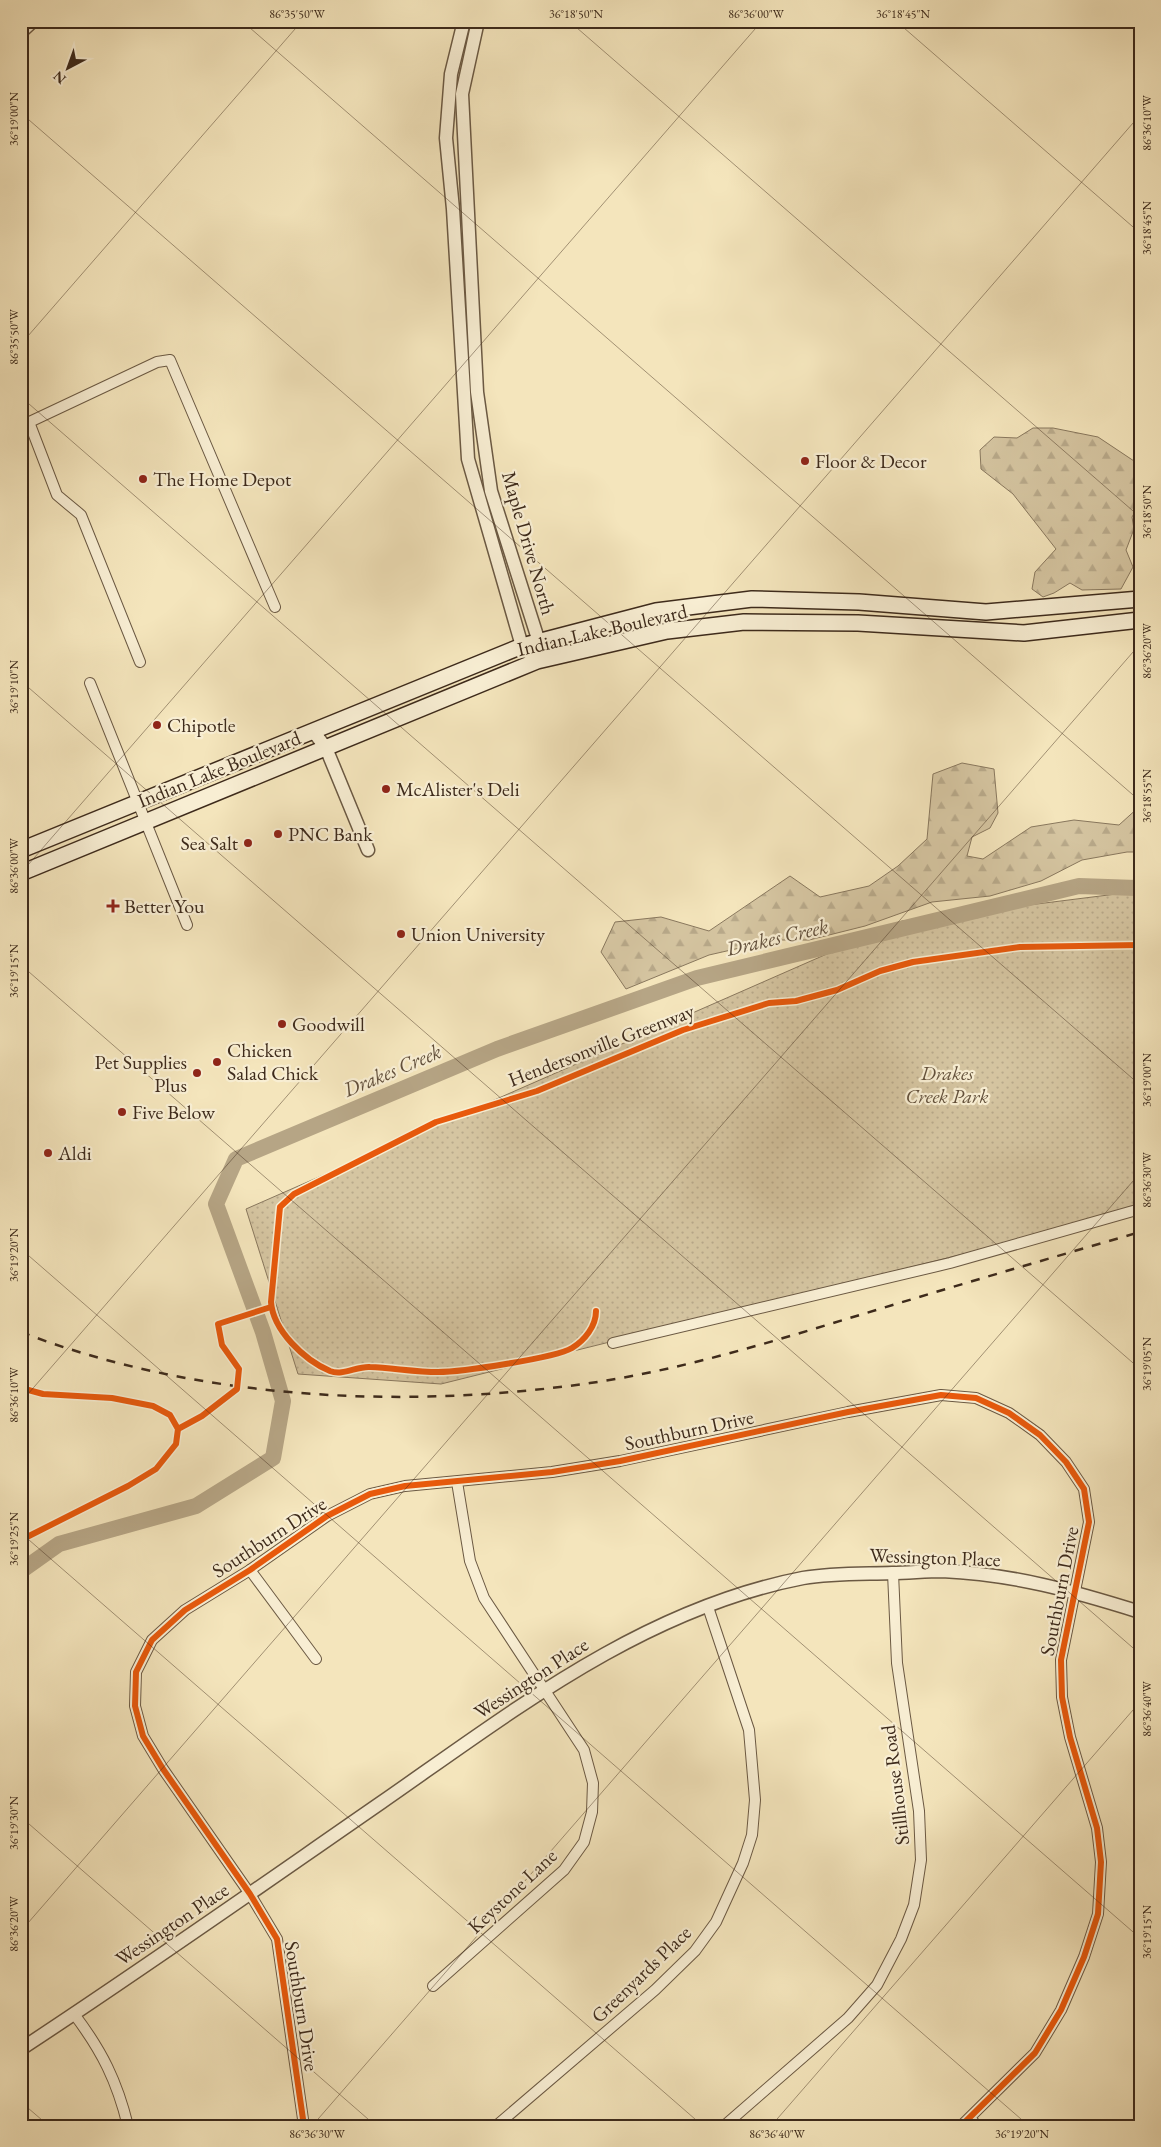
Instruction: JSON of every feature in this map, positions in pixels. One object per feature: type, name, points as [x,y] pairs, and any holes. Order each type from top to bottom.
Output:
[{"type":"main road","name":"Indian Lake Boulevard","points":[[21,850],[522,646],[656,611],[752,600],[859,602],[986,612],[1140,598]]},
{"type":"main road","name":"Indian Lake Boulevard","points":[[21,873],[537,661],[667,631],[744,622],[858,623],[1024,633],[1140,620]]},
{"type":"street","points":[[21,32],[33,21]]},
{"type":"street","name":"Maple Drive North","points":[[464,21],[449,91],[446,138],[471,391],[491,491],[539,642],[537,661]]},
{"type":"street","name":"Maple Drive North","points":[[478,21],[462,94],[467,207],[471,391],[468,459],[476,494],[522,646],[537,661]]},
{"type":"street","points":[[449,91],[462,94]]},
{"type":"street","points":[[453,209],[467,207]]},
{"type":"street","points":[[140,662],[81,515],[57,495],[25,424],[156,362],[170,360],[275,607]]},
{"type":"street","points":[[476,494],[491,491]]},
{"type":"street","points":[[90,683],[187,924]]},
{"type":"street","points":[[314,731],[326,748],[368,850]]},
{"type":"street","points":[[613,1343],[945,1264],[1140,1209]]},
{"type":"street","name":"Southburn Drive","points":[[304,2126],[276,1939],[250,1894],[162,1769],[143,1736],[135,1706],[136,1672],[152,1640],[185,1610],[250,1570],[327,1516],[370,1494],[406,1486],[552,1472],[620,1461],[848,1412],[941,1395],[976,1398],[1009,1413],[1040,1435],[1066,1462],[1084,1488],[1089,1522],[1061,1660],[1062,1697],[1070,1736],[1097,1828],[1101,1862],[1098,1914],[1084,1957],[1061,2010],[1035,2053],[974,2122],[961,2126]]},
{"type":"street","name":"Keystone Lane","points":[[432,1986],[564,1870],[584,1842],[592,1812],[593,1783],[584,1750],[484,1598],[470,1561],[457,1482]]},
{"type":"street","points":[[250,1570],[316,1660]]},
{"type":"street","name":"Wessington Place","points":[[21,2049],[250,1894],[544,1690],[610,1650],[664,1623],[748,1592],[804,1578],[855,1573],[941,1571],[1005,1577],[1074,1591],[1140,1612]]},
{"type":"street","name":"Stillhouse Road","points":[[724,2126],[848,2018],[877,1985],[901,1939],[914,1906],[922,1860],[919,1811],[897,1663],[893,1573]]},
{"type":"street","name":"Greenyards Place","points":[[496,2126],[655,1990],[695,1951],[716,1922],[743,1863],[752,1835],[755,1800],[750,1730],[708,1607]]},
{"type":"street","points":[[74,2014],[95,2042],[110,2070],[121,2098],[128,2126]]},
{"type":"green space","points":[[1033,428],[1053,428],[1098,437],[1140,465],[1140,503],[1132,517],[1134,529],[1126,550],[1133,567],[1121,589],[1082,590],[1070,583],[1054,593],[1043,597],[1032,589],[1035,572],[1056,549],[1013,494],[981,469],[980,450],[994,437],[1017,438]]},
{"type":"green space","points":[[962,763],[994,769],[998,813],[990,828],[972,837],[967,856],[983,859],[1031,827],[1074,820],[1119,825],[1140,806],[1140,852],[1127,852],[1082,860],[1041,881],[990,896],[932,902],[865,926],[809,940],[775,940],[709,955],[626,989],[601,952],[615,922],[661,917],[709,931],[790,876],[820,897],[869,886],[898,866],[927,839],[933,774]]},
{"type":"green space","name":"Drakes Creek Park","points":[[1140,891],[1140,1210],[441,1384],[298,1374],[246,1209],[902,921]]},
{"type":"waterway","name":"Drakes Creek","points":[[21,1571],[59,1544],[196,1506],[273,1458],[283,1401],[263,1332],[216,1204],[236,1159],[497,1049],[697,978],[1079,886],[1136,888],[1140,884]]},
{"type":"railway","points":[[21,1332],[88,1355],[158,1372],[230,1385],[302,1393],[375,1397],[448,1396],[520,1391],[590,1383],[693,1363],[1140,1232]]},
{"type":"cycle path","name":"Hendersonville Greenway","points":[[596,1311],[592,1327],[581,1341],[572,1348],[547,1356],[507,1364],[450,1371],[430,1372],[370,1367],[345,1372],[330,1371],[300,1352],[277,1323],[273,1313],[271,1302],[280,1207],[294,1194],[436,1122],[537,1091],[683,1030],[769,1003],[796,1001],[837,990],[880,971],[913,962],[1020,947],[1140,945]]},
{"type":"cycle path","points":[[178,1429],[202,1416],[237,1389],[239,1369],[222,1345],[218,1324],[271,1307]]},
{"type":"cycle path","points":[[21,1388],[43,1394],[112,1398],[153,1406],[170,1415],[178,1429],[176,1444],[156,1469],[128,1486],[21,1540]]},
{"type":"cycle path","points":[[304,2126],[277,1939],[250,1894],[163,1769],[143,1736],[135,1706],[136,1672],[152,1640],[185,1610],[250,1570],[327,1516],[370,1494],[405,1486],[552,1472],[620,1461],[848,1412],[941,1395],[976,1398],[1009,1413],[1040,1435],[1066,1462],[1084,1489],[1089,1522],[1061,1660],[1062,1697],[1070,1737],[1097,1828],[1101,1862],[1098,1914],[1084,1957],[1061,2010],[1035,2053],[961,2126]]},
{"type":"place","name":"Floor & Decor","points":[[805,461]]},
{"type":"place","name":"The Home Depot","points":[[143,479]]},
{"type":"place","name":"Chipotle","points":[[157,725]]},
{"type":"place","name":"McAlister's Deli","points":[[386,789]]},
{"type":"place","name":"PNC Bank","points":[[278,834]]},
{"type":"place","name":"Sea Salt","points":[[248,843]]},
{"type":"place","name":"Better You","points":[[113,906]]},
{"type":"place","name":"Union University","points":[[401,934]]},
{"type":"place","name":"Goodwill","points":[[282,1024]]},
{"type":"place","name":"Chicken Salad Chick","points":[[217,1062]]},
{"type":"place","name":"Pet Supplies Plus","points":[[197,1073]]},
{"type":"place","name":"Five Below","points":[[122,1112]]},
{"type":"place","name":"Aldi","points":[[48,1153]]}]
